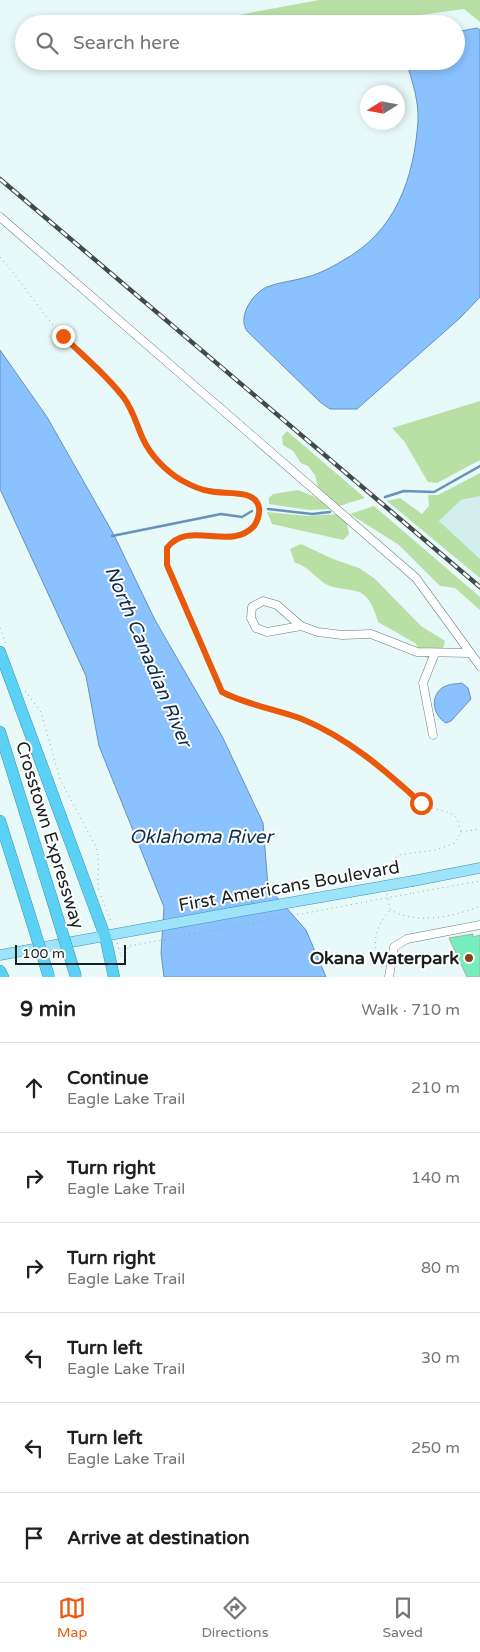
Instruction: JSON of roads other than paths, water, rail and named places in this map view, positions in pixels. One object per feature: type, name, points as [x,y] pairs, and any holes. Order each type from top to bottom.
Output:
[{"type":"highway","points":[[4,651],[105,936],[114,977]]},
{"type":"highway","name":"Crosstown Expressway","points":[[0,732],[76,977]]},
{"type":"highway","points":[[0,821],[49,977]]},
{"type":"highway","points":[[0,971],[2,977]]},
{"type":"main road","name":"First Americans Boulevard","points":[[0,955],[480,868]]},
{"type":"street","points":[[0,217],[416,578],[480,666]]},
{"type":"street","points":[[301,626],[267,632],[256,628],[251,618],[252,607],[263,601],[277,605],[301,626],[318,632],[342,635],[371,634],[417,652],[470,653]]},
{"type":"street","points":[[433,735],[423,683],[435,653]]},
{"type":"street","points":[[387,976],[394,947],[407,938],[480,925]]},
{"type":"water","points":[[477,28],[480,30],[480,297],[460,318],[357,409],[330,409],[320,402],[247,331],[244,325],[245,312],[257,294],[267,287],[316,274],[361,249],[389,219],[399,202],[406,183],[416,142],[417,106],[409,70],[465,70],[465,30]]},
{"type":"water","name":"Oklahoma River","points":[[0,350],[47,417],[114,535],[155,620],[222,736],[263,823],[268,887],[306,930],[326,977],[164,977],[161,953],[164,907],[99,746],[86,676],[0,489]]},
{"type":"water","points":[[462,683],[468,688],[471,699],[451,721],[446,723],[438,716],[434,702],[435,697],[444,687]]},
{"type":"waterway","points":[[385,497],[404,491],[434,492],[480,466]]},
{"type":"waterway","points":[[268,509],[312,514],[330,512]]},
{"type":"waterway","points":[[112,536],[221,514],[242,517],[252,511]]},
{"type":"railway","points":[[0,179],[480,587]]},
{"type":"place","name":"Okana Waterpark","points":[[469,958]]},
{"type":"water label","name":"North Canadian River","points":[[149,656]]}]
